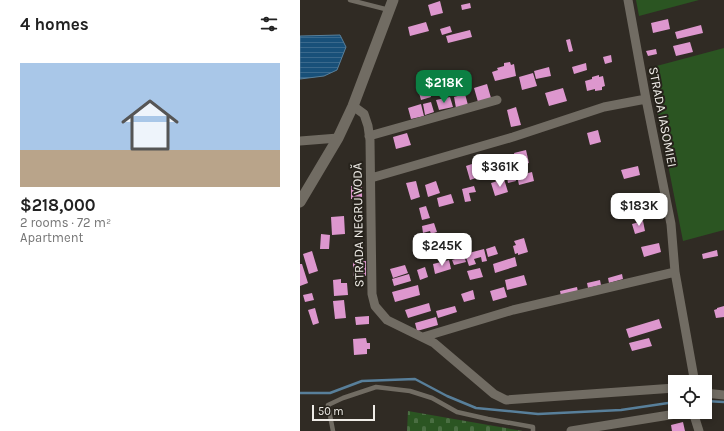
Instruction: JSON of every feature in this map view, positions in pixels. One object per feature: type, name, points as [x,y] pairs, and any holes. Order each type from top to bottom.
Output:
[{"type":"street","name":"STRADA IASOMIEI","points":[[628,0],[671,224],[674,272],[693,375]]},
{"type":"street","points":[[300,202],[338,138],[353,106],[391,5]]},
{"type":"street","points":[[371,178],[513,137],[604,107],[646,99]]},
{"type":"street","points":[[369,136],[496,100]]},
{"type":"street","name":"STRADA NEGRU VODĂ","points":[[353,106],[364,114],[368,126],[371,178],[372,294],[375,306],[387,320],[396,326],[434,343],[494,394],[506,400],[668,388]]},
{"type":"street","points":[[300,141],[338,138]]},
{"type":"street","points":[[423,337],[513,310],[674,272]]},
{"type":"street","points":[[712,393],[724,394]]},
{"type":"street","points":[[571,431],[668,415]]},
{"type":"street","points":[[695,419],[699,431]]},
{"type":"lane","points":[[350,0],[391,5]]},
{"type":"lane","points":[[333,431],[328,405],[343,398],[376,387],[410,391],[432,398],[457,412],[533,427],[533,431]]},
{"type":"green space","points":[[636,0],[699,0],[639,16]]},
{"type":"green space","points":[[724,48],[724,230],[683,241],[649,68]]},
{"type":"green space","points":[[408,411],[523,431],[407,431]]},
{"type":"water","points":[[340,35],[346,47],[337,70],[324,76],[300,79],[300,36]]},
{"type":"building","points":[[440,1],[443,13],[431,16],[428,5]]},
{"type":"building","points":[[470,3],[471,8],[462,10],[461,5]]},
{"type":"building","points":[[668,19],[670,29],[653,33],[651,23]]},
{"type":"building","points":[[426,22],[429,31],[410,36],[408,27]]},
{"type":"building","points":[[701,25],[703,33],[677,39],[675,32]]},
{"type":"building","points":[[450,26],[452,32],[442,35],[440,29]]},
{"type":"building","points":[[470,30],[472,37],[448,43],[446,36]]},
{"type":"building","points":[[570,39],[573,51],[569,52],[566,40]]},
{"type":"building","points":[[690,42],[693,52],[676,56],[673,46]]},
{"type":"building","points":[[656,49],[657,54],[648,56],[646,51]]},
{"type":"building","points":[[611,55],[612,62],[605,64],[603,57]]},
{"type":"building","points":[[510,62],[511,65],[514,64],[516,76],[495,81],[492,72],[498,70],[497,68],[504,66],[504,63]]},
{"type":"building","points":[[586,63],[587,70],[574,74],[572,67]]},
{"type":"building","points":[[549,67],[551,76],[536,79],[534,71]]},
{"type":"building","points":[[533,73],[537,86],[522,90],[519,77]]},
{"type":"building","points":[[599,75],[599,77],[603,76],[605,86],[602,87],[602,90],[595,91],[595,89],[587,91],[585,81]]},
{"type":"building","points":[[487,84],[491,98],[478,102],[474,88]]},
{"type":"building","points":[[428,87],[431,97],[421,100],[418,89]]},
{"type":"building","points":[[563,88],[567,101],[549,106],[545,93]]},
{"type":"building","points":[[465,94],[468,105],[456,108],[454,97]]},
{"type":"building","points":[[450,97],[453,107],[439,110],[436,100]]},
{"type":"building","points":[[431,102],[434,112],[425,115],[423,104]]},
{"type":"building","points":[[421,104],[424,116],[411,119],[408,108]]},
{"type":"building","points":[[516,107],[521,125],[511,127],[507,110]]},
{"type":"building","points":[[598,130],[601,142],[590,145],[587,133]]},
{"type":"building","points":[[407,133],[411,145],[396,149],[393,137]]},
{"type":"building","points":[[526,150],[529,163],[517,166],[514,153]]},
{"type":"building","points":[[478,162],[482,176],[470,180],[466,166]]},
{"type":"building","points":[[638,166],[640,175],[624,179],[621,170]]},
{"type":"building","points":[[532,172],[534,181],[519,185],[517,176]]},
{"type":"building","points":[[514,174],[516,181],[508,183],[507,177]]},
{"type":"building","points":[[504,179],[508,192],[495,196],[491,183]]},
{"type":"building","points":[[416,181],[420,197],[411,200],[406,183]]},
{"type":"building","points":[[436,181],[440,193],[428,197],[425,185]]},
{"type":"building","points":[[362,185],[362,199],[351,199],[351,186]]},
{"type":"building","points":[[474,186],[476,192],[469,193],[471,201],[465,202],[462,189]]},
{"type":"building","points":[[645,193],[648,203],[630,207],[627,198]]},
{"type":"building","points":[[451,194],[454,203],[439,207],[437,198]]},
{"type":"building","points":[[426,206],[430,218],[422,220],[419,208]]},
{"type":"building","points":[[344,216],[345,234],[332,235],[331,217]]},
{"type":"building","points":[[643,221],[645,231],[635,234],[632,224]]},
{"type":"building","points":[[434,223],[437,232],[431,234],[430,231],[423,233],[422,226]]},
{"type":"building","points":[[321,234],[330,235],[329,249],[320,249]]},
{"type":"building","points":[[524,238],[528,252],[518,255],[518,253],[515,254],[513,246],[516,245],[514,241]]},
{"type":"building","points":[[659,243],[661,252],[644,257],[641,247]]},
{"type":"building","points":[[495,246],[498,254],[488,257],[486,249]]},
{"type":"building","points":[[484,249],[487,261],[482,262],[481,257],[474,259],[476,264],[469,266],[465,254]]},
{"type":"building","points":[[717,250],[718,256],[703,259],[702,254]]},
{"type":"building","points":[[312,251],[318,271],[309,274],[303,254]]},
{"type":"building","points":[[464,256],[466,262],[454,265],[452,260]]},
{"type":"building","points":[[515,257],[517,266],[495,273],[493,264]]},
{"type":"building","points":[[449,260],[451,269],[435,274],[433,264]]},
{"type":"building","points":[[366,261],[366,276],[353,276],[353,262]]},
{"type":"building","points":[[300,264],[302,264],[308,283],[300,286]]},
{"type":"building","points":[[405,265],[408,273],[393,278],[390,269]]},
{"type":"building","points":[[425,267],[428,277],[420,280],[417,270]]},
{"type":"building","points":[[480,268],[483,277],[470,280],[467,271]]},
{"type":"building","points":[[409,274],[411,281],[394,286],[392,279]]},
{"type":"building","points":[[622,274],[623,279],[609,283],[608,278]]},
{"type":"building","points":[[524,275],[527,285],[507,290],[505,280]]},
{"type":"building","points":[[341,279],[341,283],[347,283],[348,295],[334,296],[333,280]]},
{"type":"building","points":[[600,280],[601,285],[588,288],[587,283]]},
{"type":"building","points":[[418,285],[420,295],[395,302],[392,292]]},
{"type":"building","points":[[504,287],[507,297],[493,301],[490,291]]},
{"type":"building","points":[[577,287],[578,292],[561,296],[560,291]]},
{"type":"building","points":[[473,290],[475,299],[464,302],[461,294]]},
{"type":"building","points":[[312,293],[314,300],[305,302],[303,295]]},
{"type":"building","points":[[344,300],[346,318],[335,319],[333,301]]},
{"type":"building","points":[[429,303],[431,311],[408,318],[405,310]]},
{"type":"building","points":[[455,306],[457,312],[438,318],[436,311]]},
{"type":"building","points":[[724,306],[724,317],[716,318],[714,310]]},
{"type":"building","points":[[315,308],[319,323],[313,325],[308,310]]},
{"type":"building","points":[[369,316],[369,324],[356,325],[355,317]]},
{"type":"building","points":[[436,317],[438,325],[417,331],[415,323]]},
{"type":"building","points":[[659,319],[662,328],[629,338],[626,329]]},
{"type":"building","points":[[366,338],[367,343],[370,343],[370,349],[367,349],[367,354],[354,355],[353,339]]},
{"type":"building","points":[[649,338],[652,346],[632,351],[629,343]]},
{"type":"building","points":[[683,422],[685,431],[672,431],[671,425]]},
{"type":"waterway","points":[[300,393],[330,393],[362,381],[415,379],[447,396],[476,408],[538,414],[621,410],[668,403]]},
{"type":"waterway","points":[[712,401],[724,402]]}]
